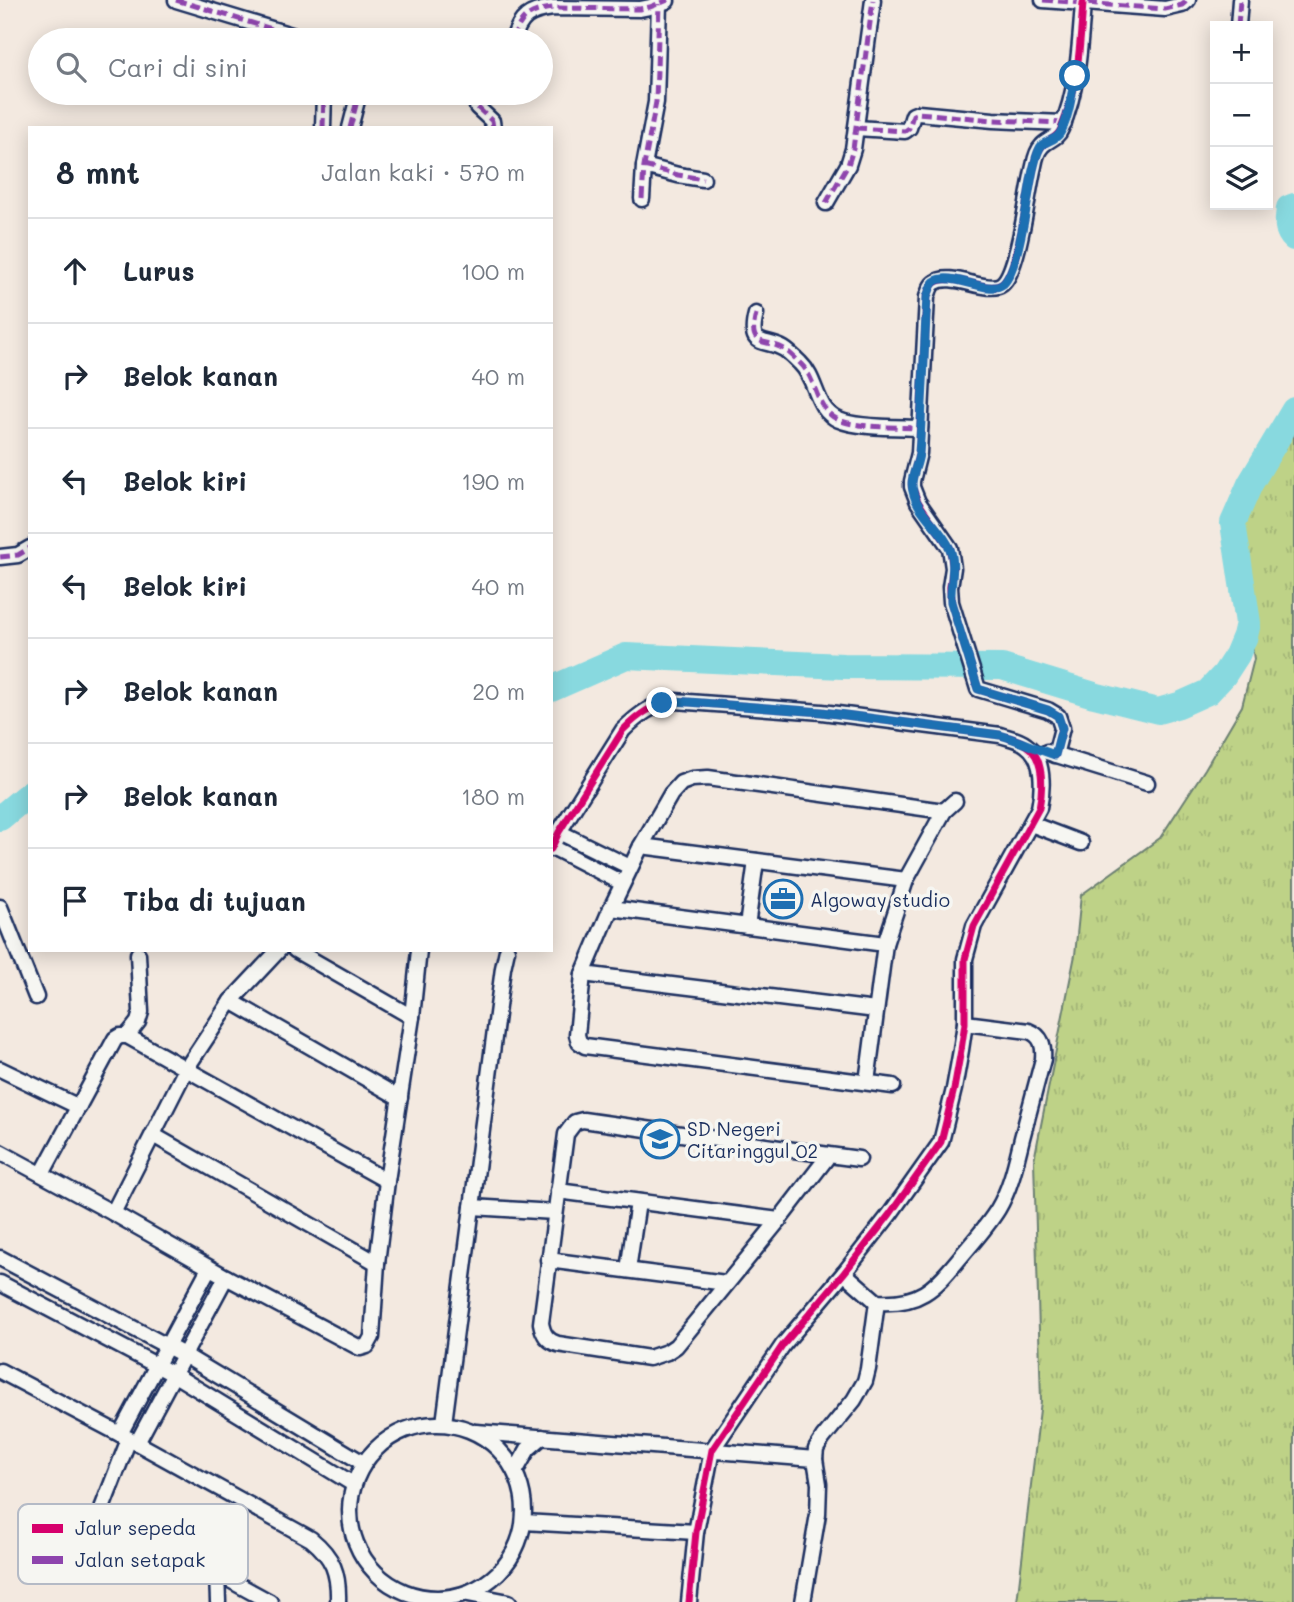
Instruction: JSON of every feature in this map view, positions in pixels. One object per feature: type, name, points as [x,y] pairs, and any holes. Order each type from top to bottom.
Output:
[{"type":"street","points":[[176,0],[268,28]]},
{"type":"street","points":[[826,202],[848,165],[856,128],[873,0]]},
{"type":"street","points":[[1043,0],[1165,9],[1182,5],[1188,0]]},
{"type":"street","points":[[1238,21],[1240,0]]},
{"type":"street","points":[[517,28],[540,5],[553,8],[640,9],[664,2],[656,102],[644,166],[642,199]]},
{"type":"street","points":[[1055,755],[1062,728],[1058,716],[1048,710],[978,689],[951,602],[953,568],[950,548],[918,502],[912,481],[918,461],[927,297],[930,287],[941,279],[996,286],[1002,284],[1011,271],[1039,149],[1059,135],[1064,123],[1079,58],[1083,3]]},
{"type":"street","points":[[323,126],[324,105]]},
{"type":"street","points":[[351,126],[356,105]]},
{"type":"street","points":[[477,105],[492,121],[493,126]]},
{"type":"street","points":[[856,128],[905,131],[909,128],[913,115],[918,113],[1064,123]]},
{"type":"street","points":[[644,166],[703,179]]},
{"type":"street","points":[[756,314],[756,337],[760,342],[782,348],[803,365],[812,378],[819,401],[831,415],[841,421],[856,424],[920,428]]},
{"type":"street","points":[[0,557],[18,555],[28,549]]},
{"type":"street","points":[[553,846],[623,730],[648,708],[675,701],[822,712],[1000,735],[1019,740],[1029,747],[1147,783]]},
{"type":"street","points":[[689,1602],[696,1532],[712,1450],[783,1345],[890,1214],[941,1142],[954,1089],[965,1023],[965,959],[968,942],[974,926],[1031,824],[1042,797],[1036,757],[1029,747]]},
{"type":"street","points":[[867,1082],[885,944],[906,880],[950,806],[708,778],[681,783],[671,794],[630,867],[583,974],[577,1035],[579,1042],[585,1046],[893,1086]]},
{"type":"street","points":[[1031,824],[1081,843]]},
{"type":"street","points":[[559,832],[630,867]]},
{"type":"street","points":[[641,846],[906,880]]},
{"type":"street","points":[[553,848],[622,883]]},
{"type":"street","points":[[747,926],[756,861]]},
{"type":"street","points":[[0,907],[36,997]]},
{"type":"street","points":[[611,908],[885,944]]},
{"type":"street","points":[[113,1213],[186,1069],[231,1001],[277,952]]},
{"type":"street","points":[[298,952],[412,1017]]},
{"type":"street","points":[[0,1152],[360,1348],[367,1346],[372,1338],[377,1263],[419,952]]},
{"type":"street","points":[[444,1423],[507,952]]},
{"type":"street","points":[[127,1036],[138,1022],[141,1013],[138,954]]},
{"type":"street","points":[[583,974],[876,1010]]},
{"type":"street","points":[[231,1001],[400,1098]]},
{"type":"street","points":[[844,1273],[877,1302],[911,1299],[938,1284],[986,1227],[998,1208],[1008,1187],[1043,1059],[1043,1044],[1036,1033],[1029,1031],[965,1023]]},
{"type":"street","points":[[42,1174],[115,1039],[120,1035],[127,1036],[387,1181]]},
{"type":"street","points":[[0,1069],[79,1107]]},
{"type":"street","points":[[829,1156],[676,1346],[667,1352],[649,1358],[558,1344],[552,1342],[542,1331],[548,1260],[566,1134],[575,1122],[583,1120],[859,1159]]},
{"type":"street","points":[[153,1135],[377,1263]]},
{"type":"street","points":[[558,1191],[779,1220]]},
{"type":"street","points":[[628,1270],[638,1202]]},
{"type":"street","points":[[472,1206],[555,1212]]},
{"type":"street","points":[[0,1258],[184,1354],[363,1463]]},
{"type":"street","points":[[548,1260],[726,1283]]},
{"type":"street","points":[[104,1504],[157,1366],[209,1268]]},
{"type":"street","points":[[129,1439],[173,1374],[226,1277]]},
{"type":"street","points":[[0,1283],[173,1374],[354,1484]]},
{"type":"street","points":[[803,1602],[818,1514],[816,1449],[854,1400],[865,1381],[877,1302]]},
{"type":"street","points":[[0,1371],[247,1504]]},
{"type":"street","points":[[444,1423],[475,1432],[493,1444],[508,1460],[519,1479],[524,1500],[524,1522],[514,1553],[495,1578],[468,1594],[420,1600],[377,1575],[361,1555],[352,1532],[349,1508],[354,1484],[363,1463],[384,1440],[412,1426],[444,1423]]},
{"type":"street","points":[[475,1432],[815,1459]]},
{"type":"street","points":[[515,1472],[528,1449],[542,1437]]},
{"type":"street","points":[[248,1504],[311,1539],[322,1548],[335,1570],[338,1602]]},
{"type":"street","points":[[524,1522],[696,1532]]},
{"type":"street","points":[[217,1584],[218,1602]]},
{"type":"street","points":[[236,1584],[270,1602]]},
{"type":"street","points":[[468,1594],[509,1602]]},
{"type":"green space","points":[[1292,414],[1294,1602],[1017,1602],[1041,1401],[1034,1160],[1075,955],[1081,895],[1160,838],[1242,706],[1254,659],[1233,523],[1250,484]]},
{"type":"waterway","points":[[1294,206],[1289,208],[1288,224],[1294,238]]},
{"type":"waterway","points":[[553,688],[626,656],[843,666],[1002,667],[1158,711],[1179,705],[1208,692],[1224,675],[1245,636],[1248,623],[1233,523],[1250,484],[1294,410]]},
{"type":"waterway","points":[[0,818],[28,795]]},
{"type":"marked path","points":[[176,0],[268,28]]},
{"type":"marked path","points":[[518,28],[532,13],[553,8],[640,9],[668,0]]},
{"type":"marked path","points":[[826,203],[848,165],[853,149],[873,0]]},
{"type":"marked path","points":[[1043,0],[1165,9],[1182,5],[1188,0]]},
{"type":"marked path","points":[[1238,21],[1240,0]]},
{"type":"marked path","points":[[642,199],[644,166],[656,102],[659,4]]},
{"type":"marked path","points":[[323,126],[324,105]]},
{"type":"marked path","points":[[351,126],[356,105]]},
{"type":"marked path","points":[[477,105],[492,121],[493,126]]},
{"type":"marked path","points":[[856,128],[905,131],[909,128],[913,115],[918,113],[1064,123]]},
{"type":"marked path","points":[[644,166],[703,179]]},
{"type":"marked path","points":[[756,314],[756,338],[784,349],[800,363],[806,370],[820,402],[831,415],[847,423],[920,428]]},
{"type":"marked path","points":[[0,557],[18,555],[28,549]]},
{"type":"cycle path","points":[[1055,755],[1062,728],[1058,716],[1048,710],[978,689],[951,602],[953,568],[950,548],[918,502],[912,481],[919,453],[929,291],[933,284],[941,280],[950,279],[996,287],[1008,276],[1018,247],[1036,156],[1042,146],[1059,132],[1067,114],[1077,67],[1083,3]]},
{"type":"cycle path","points":[[553,845],[623,730],[647,711],[675,701],[822,712],[1000,735],[1026,745],[1040,766],[1039,808],[974,926],[965,959],[965,1023],[954,1089],[941,1142],[890,1214],[783,1345],[712,1450],[696,1532],[689,1602]]},
{"type":"place","name":"Algoway studio","points":[[783,899]]},
{"type":"place","name":"SD Negeri Citaringgul 02","points":[[660,1139]]},
{"type":"route","points":[[662,703],[675,701],[822,712],[1000,735],[1055,755],[1062,728],[1058,716],[1048,710],[978,689],[951,602],[952,554],[948,544],[918,502],[912,481],[919,453],[927,297],[930,287],[941,279],[996,286],[1002,284],[1011,271],[1039,149],[1059,135],[1075,76]]}]
